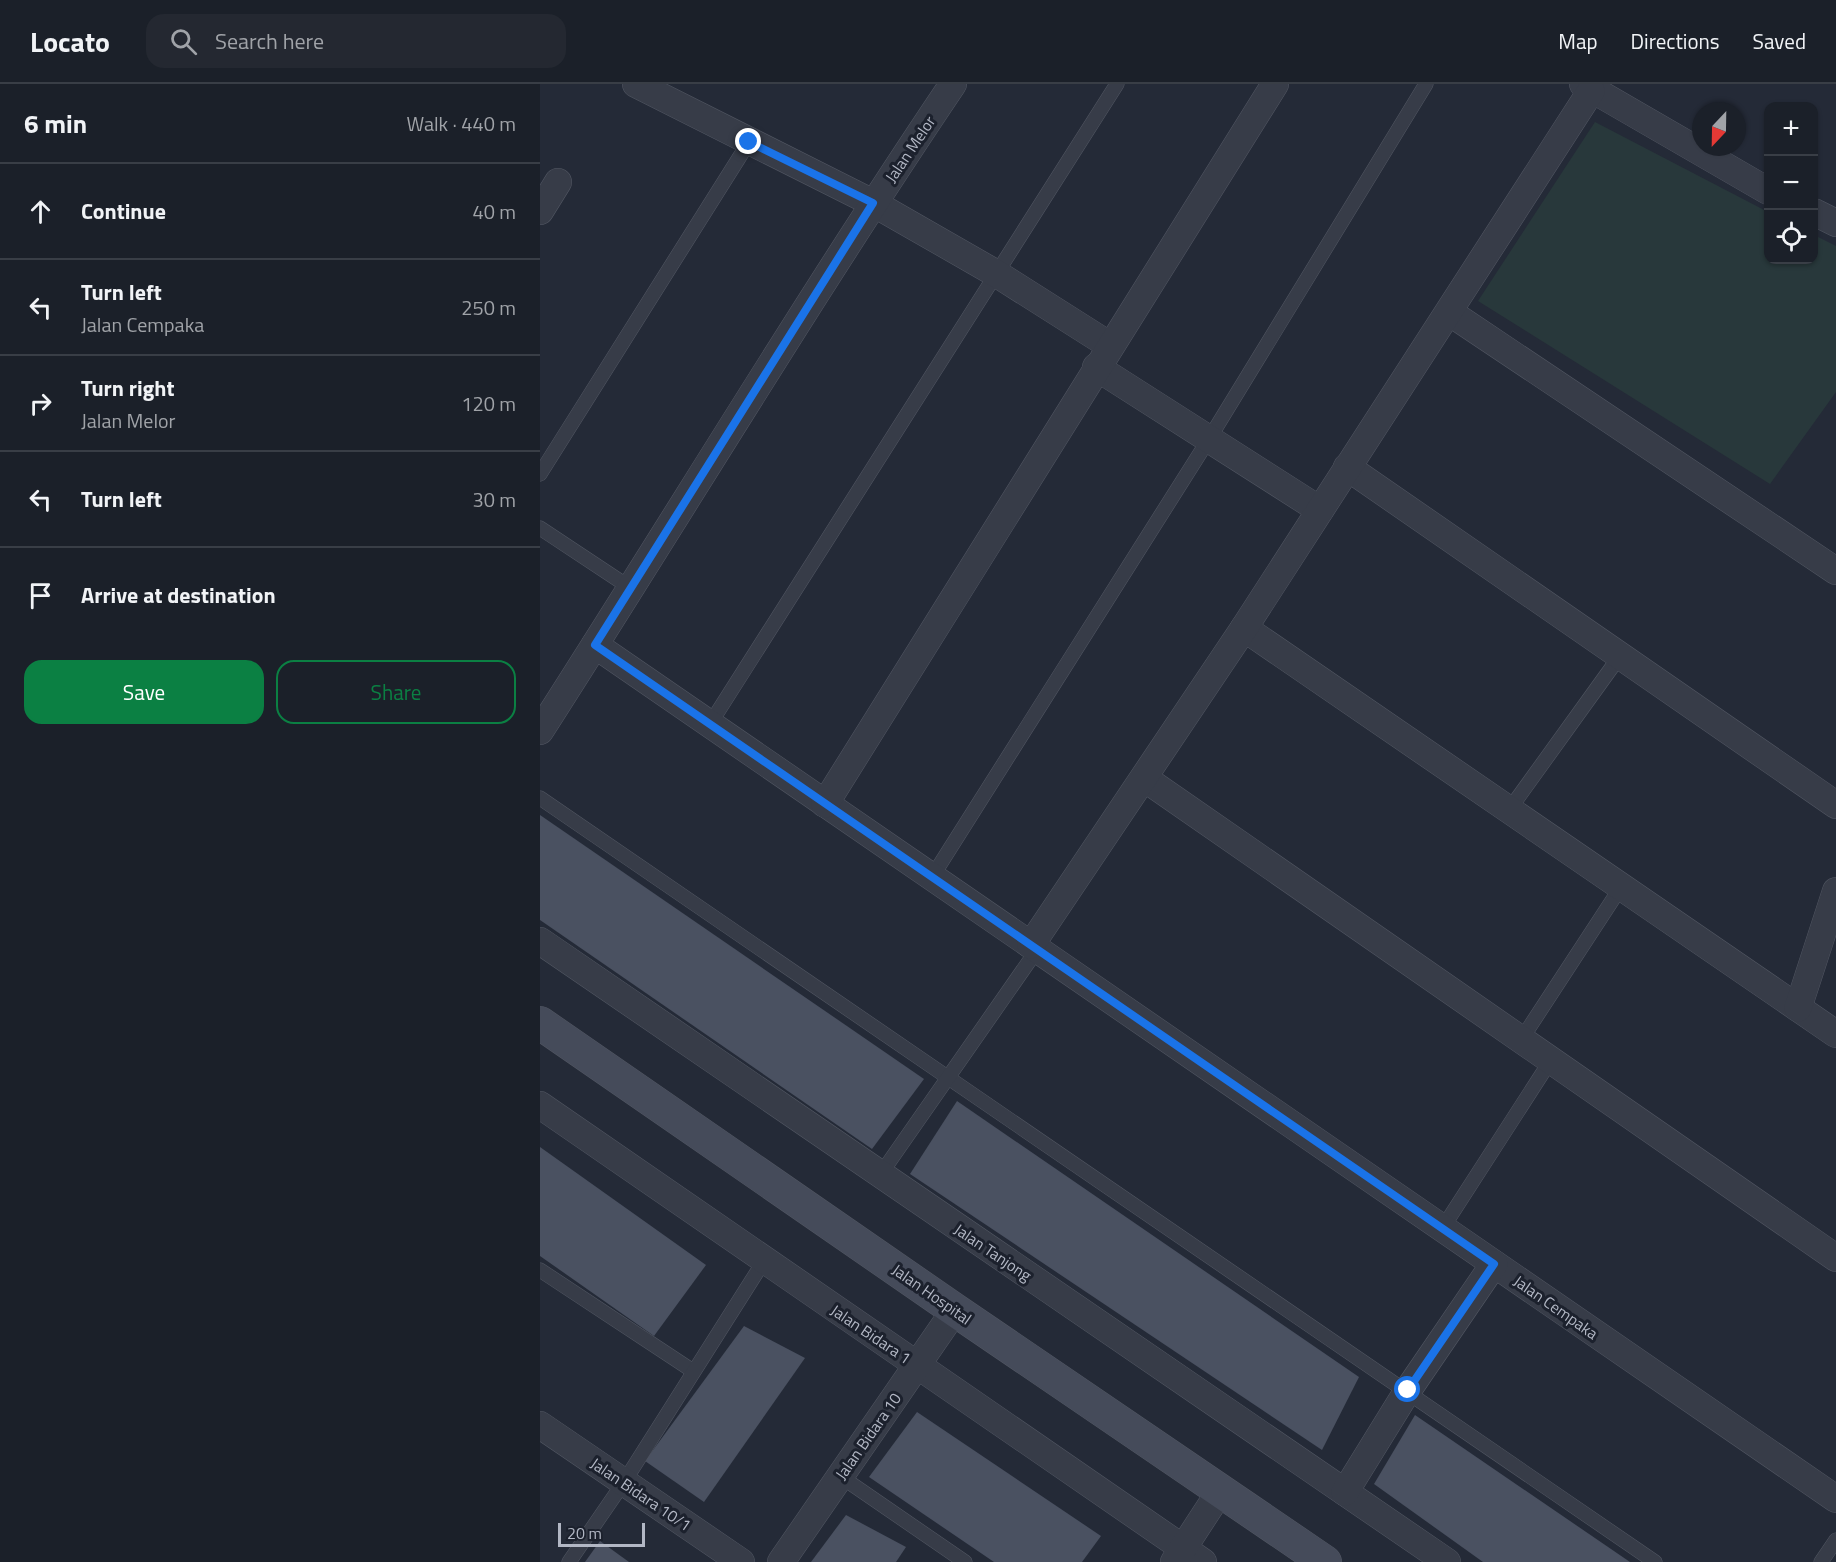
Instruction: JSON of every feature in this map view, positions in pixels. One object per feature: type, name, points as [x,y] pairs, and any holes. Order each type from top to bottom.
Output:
[{"type":"street","points":[[636,84],[873,203],[997,274],[1209,439],[1320,510]]},
{"type":"street","name":"Jalan Melor","points":[[540,731],[633,589],[873,203],[953,84]]},
{"type":"street","points":[[825,804],[1102,356],[1275,84]]},
{"type":"street","points":[[1034,947],[1449,312],[1587,88],[1764,188]]},
{"type":"street","points":[[540,211],[558,182]]},
{"type":"street","points":[[1818,214],[1836,223]]},
{"type":"street","points":[[1449,312],[1836,571]]},
{"type":"street","points":[[1347,467],[1836,805]]},
{"type":"street","points":[[1244,628],[1836,1034]]},
{"type":"street","name":"Jalan Cempaka","points":[[595,645],[1836,1499]]},
{"type":"street","points":[[1144,778],[1836,1258]]},
{"type":"street","points":[[1798,1008],[1836,891]]},
{"type":"street","name":"Jalan Tanjong","points":[[540,941],[1447,1562]]},
{"type":"street","name":"Jalan Hospital","points":[[540,1023],[1325,1562]]},
{"type":"street","name":"Jalan Bidara 1","points":[[540,1105],[917,1365],[1187,1557]]},
{"type":"street","points":[[1345,1492],[1408,1390],[1494,1264]]},
{"type":"street","name":"Jalan Bidara 10","points":[[781,1562],[955,1310]]},
{"type":"street","name":"Jalan Bidara 10/1","points":[[540,1425],[741,1562]]},
{"type":"street","points":[[1187,1557],[1221,1490]]},
{"type":"lane","points":[[710,724],[1117,84]]},
{"type":"lane","points":[[932,877],[1209,439],[1426,84]]},
{"type":"lane","points":[[540,474],[749,142]]},
{"type":"lane","points":[[540,528],[633,589]]},
{"type":"lane","points":[[1509,810],[1620,656]]},
{"type":"lane","points":[[540,798],[1408,1390],[1655,1562]]},
{"type":"lane","points":[[1521,1040],[1622,887]]},
{"type":"lane","points":[[880,1175],[1034,947]]},
{"type":"lane","points":[[1442,1228],[1551,1060]]},
{"type":"lane","points":[[569,1562],[624,1482],[764,1261]]},
{"type":"lane","points":[[540,1270],[693,1371]]},
{"type":"lane","points":[[840,1476],[965,1562]]},
{"type":"lane","points":[[1821,1562],[1836,1540]]},
{"type":"shaded area","points":[[1595,122],[1764,210],[1764,264],[1818,264],[1818,237],[1836,246],[1836,392],[1770,484],[1478,301]]},
{"type":"building","points":[[540,815],[924,1079],[872,1149],[540,920]]},
{"type":"building","points":[[957,1101],[1359,1377],[1322,1450],[910,1174]]},
{"type":"building","points":[[540,1147],[706,1265],[654,1336],[540,1256]]},
{"type":"building","points":[[744,1326],[805,1358],[704,1502],[645,1461]]},
{"type":"building","points":[[917,1412],[1101,1536],[1082,1562],[994,1562],[869,1477]]},
{"type":"building","points":[[1415,1415],[1630,1562],[1483,1562],[1374,1484]]},
{"type":"building","points":[[846,1515],[906,1547],[896,1562],[811,1562]]},
{"type":"building","points":[[600,1541],[629,1562],[585,1562]]},
{"type":"route","points":[[749,142],[873,203],[633,589],[595,645],[1494,1264],[1408,1390]]}]
